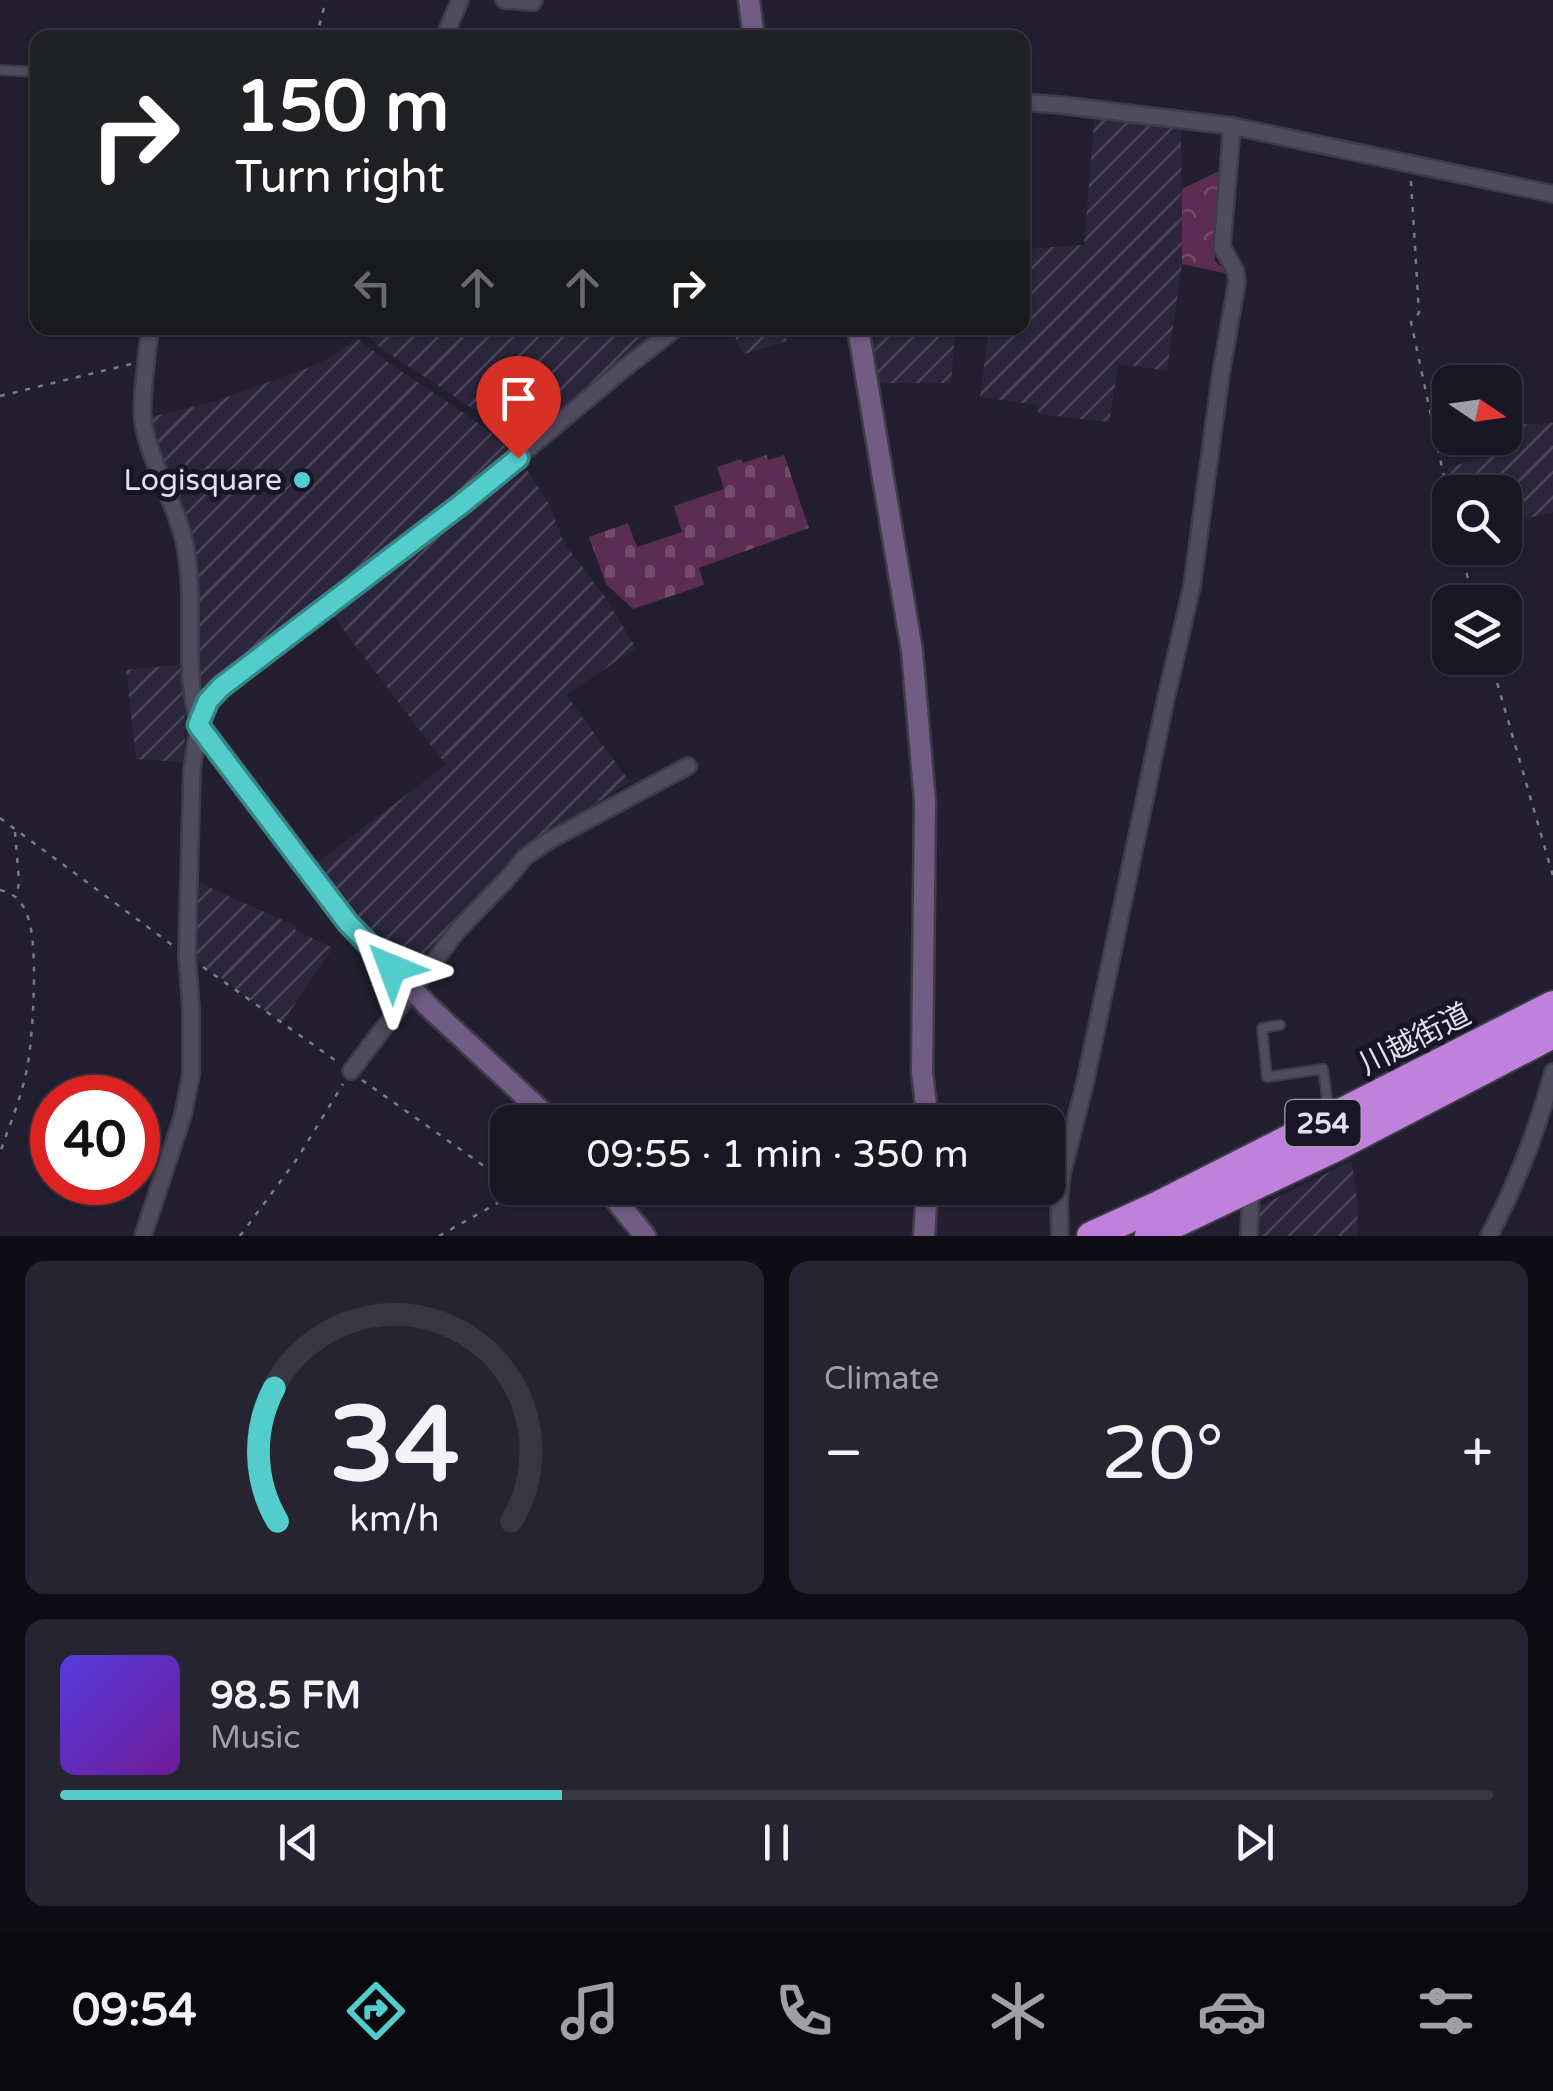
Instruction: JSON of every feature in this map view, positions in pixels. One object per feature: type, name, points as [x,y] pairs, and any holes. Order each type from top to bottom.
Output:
[{"type":"highway","name":"川越街道","points":[[1149,1236],[1251,1189],[1330,1130],[1553,1005]]},
{"type":"highway","name":"川越街道","points":[[1092,1236],[1553,1034]]},
{"type":"street","points":[[447,30],[460,0]]},
{"type":"street","points":[[504,0],[534,0]]},
{"type":"street","points":[[748,0],[753,30]]},
{"type":"street","points":[[1030,102],[1232,126],[1553,194]]},
{"type":"street","points":[[1060,1236],[1062,1174],[1192,586],[1237,282],[1222,247],[1232,126]]},
{"type":"street","points":[[150,335],[143,423],[179,519],[186,552],[191,699],[198,725],[348,923],[535,1105]]},
{"type":"street","points":[[143,1236],[183,1114],[191,1075],[192,1010],[187,956],[192,769],[198,725],[208,701],[221,687],[464,502],[667,335]]},
{"type":"street","points":[[859,335],[912,651],[925,802],[922,1072],[926,1105]]},
{"type":"street","points":[[351,1072],[458,930],[526,856],[688,766]]},
{"type":"street","points":[[1488,1236],[1538,1124],[1553,1072]]},
{"type":"street","points":[[1249,1236],[1251,1189]]},
{"type":"street","points":[[620,1205],[645,1236]]},
{"type":"street","points":[[924,1236],[925,1205]]},
{"type":"lane","points":[[0,70],[30,72]]},
{"type":"lane","points":[[1280,1025],[1262,1028],[1267,1077],[1323,1069],[1330,1130]]},
{"type":"path","points":[[318,30],[326,0]]},
{"type":"path","points":[[1410,164],[1419,313],[1411,322],[1444,475]]},
{"type":"path","points":[[0,396],[148,360]]},
{"type":"path","points":[[1495,675],[1553,876]]},
{"type":"path","points":[[0,818],[187,956]]},
{"type":"path","points":[[0,1153],[28,1066],[32,1034],[31,931],[29,918],[17,897],[15,830]]},
{"type":"path","points":[[0,890],[17,897]]},
{"type":"path","points":[[240,1236],[297,1159],[351,1072]]},
{"type":"path","points":[[439,1236],[495,1205]]},
{"type":"shaded area","points":[[1095,113],[1181,124],[1182,264],[1167,371],[1118,364],[1109,422],[1038,414],[1039,405],[980,397],[988,335],[1030,335],[1030,249],[1084,245]]},
{"type":"shaded area","points":[[366,335],[651,335],[521,449],[493,422]]},
{"type":"shaded area","points":[[734,335],[785,335],[787,341],[744,354]]},
{"type":"shaded area","points":[[867,335],[955,335],[951,383],[874,383]]},
{"type":"shaded area","points":[[357,338],[486,428],[515,456],[201,695],[194,692],[195,591],[147,418],[216,401],[313,366]]},
{"type":"shaded area","points":[[1553,423],[1553,512],[1522,520],[1522,475],[1450,475],[1448,467],[1497,455],[1522,455],[1522,425]]},
{"type":"shaded area","points":[[527,470],[549,504],[564,543],[605,597],[636,648],[566,695],[630,782],[524,848],[454,924],[417,974],[409,975],[359,921],[315,864],[446,765],[333,616]]},
{"type":"shaded area","points":[[184,664],[185,762],[136,759],[126,670]]},
{"type":"shaded area","points":[[193,880],[296,926],[295,930],[333,948],[282,1023],[191,956]]},
{"type":"shaded area","points":[[1352,1161],[1357,1236],[1257,1236],[1260,1206]]},
{"type":"green space","points":[[1219,171],[1215,261],[1229,274],[1182,264],[1182,189]]},
{"type":"green space","points":[[766,455],[769,460],[784,455],[809,528],[699,568],[704,585],[633,609],[606,584],[589,537],[628,523],[637,547],[682,532],[674,506],[724,489],[717,467]]},
{"type":"place","name":"Logisquare","points":[[302,480]]},
{"type":"route","points":[[392,968],[348,923],[198,725],[208,701],[221,687],[518,458]]}]
